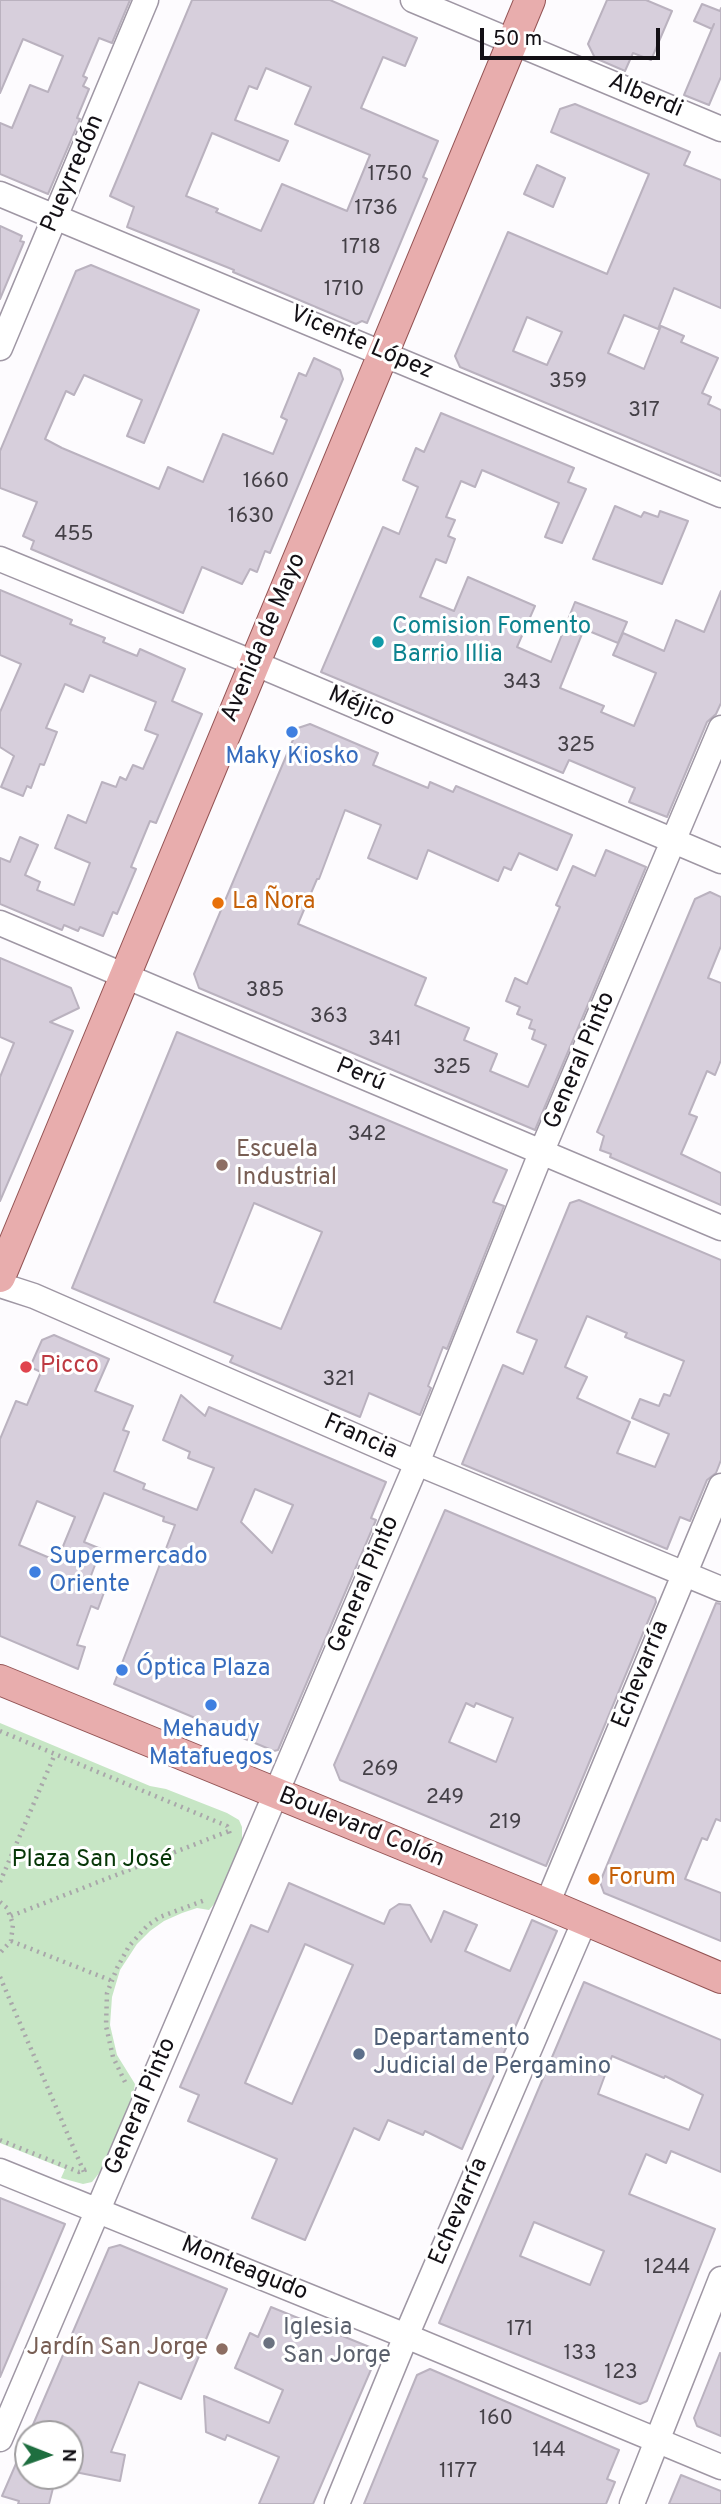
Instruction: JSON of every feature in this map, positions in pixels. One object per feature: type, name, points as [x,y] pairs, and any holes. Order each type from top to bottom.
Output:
[{"type":"main road","name":"Avenida de Mayo","points":[[0,1277],[530,0]]},
{"type":"main road","name":"Boulevard Colón","points":[[0,1680],[721,1978]]},
{"type":"street","name":"Pueyrredón","points":[[0,348],[146,0]]},
{"type":"street","name":"Alberdi","points":[[413,0],[721,129]]},
{"type":"street","name":"Vicente López","points":[[0,194],[721,495]]},
{"type":"street","name":"Méjico","points":[[0,559],[254,663],[721,861]]},
{"type":"street","name":"General Pinto","points":[[0,2439],[417,1463],[541,1153],[721,728]]},
{"type":"street","name":"Perú","points":[[0,923],[721,1228]]},
{"type":"street","name":"Francia","points":[[0,1285],[34,1296],[417,1463],[721,1589]]},
{"type":"street","name":"Echevarría","points":[[547,1904],[721,1486]]},
{"type":"street","name":"Echevarría","points":[[337,2504],[406,2336],[585,1920]]},
{"type":"street","name":"Monteagudo","points":[[0,2171],[721,2467]]},
{"type":"street","points":[[632,2504],[721,2279]]},
{"type":"path","points":[[0,1731],[226,1826],[231,1837],[227,1847]]},
{"type":"path","points":[[0,1882],[55,1754]]},
{"type":"path","points":[[11,1916],[229,1831],[239,1824]]},
{"type":"path","points":[[125,2085],[108,2042],[105,2009],[122,1956],[148,1925],[173,1912],[204,1902],[209,1891]]},
{"type":"path","points":[[0,1902],[11,1916],[13,1932],[11,1941],[0,1954]]},
{"type":"path","points":[[11,1941],[113,1981]]},
{"type":"path","points":[[0,1977],[84,2171],[98,2211]]},
{"type":"path","points":[[0,2140],[79,2172],[90,2169],[95,2157]]},
{"type":"green space","name":"Plaza San José","points":[[0,1723],[150,1786],[166,1789],[227,1813],[239,1820],[242,1827],[242,1841],[215,1903],[209,1910],[197,1908],[164,1921],[137,1944],[120,1970],[112,1997],[110,2025],[117,2055],[135,2084],[133,2095],[100,2172],[92,2182],[83,2184],[61,2178],[65,2169],[0,2143]]},
{"type":"building","points":[[0,0],[130,0],[112,43],[99,38],[83,76],[87,78],[83,86],[89,89],[77,118],[80,119],[48,194],[0,174],[0,123],[12,128],[30,85],[48,92],[63,56],[23,39],[0,93]]},
{"type":"building","points":[[192,0],[330,0],[417,38],[405,66],[383,57],[361,108],[438,141],[423,177],[427,179],[367,323],[362,321],[356,324],[233,272],[234,270],[127,227],[134,207],[110,196]],"holes":[[[266,68],[311,87],[295,124],[370,155],[347,211],[282,184],[261,231],[186,196],[212,133],[279,161],[288,141],[235,120],[249,86],[257,89]]]},
{"type":"building","points":[[607,0],[646,0],[672,11],[651,60],[633,53],[625,71],[595,58],[588,44]]},
{"type":"building","points":[[702,4],[720,11],[721,8],[721,77],[709,105],[684,95],[712,29],[694,21]]},
{"type":"building","points":[[575,104],[690,152],[684,165],[721,180],[721,308],[674,288],[658,329],[624,315],[608,353],[644,369],[661,326],[684,336],[681,342],[718,358],[702,393],[711,397],[708,404],[721,410],[721,476],[460,367],[455,356],[508,232],[607,274],[649,174],[551,132],[560,109]],"holes":[[[527,317],[562,332],[547,365],[513,351]]]},
{"type":"building","points":[[537,165],[565,178],[553,207],[524,194]]},
{"type":"building","points":[[0,226],[22,236],[20,241],[24,242],[0,299]]},
{"type":"building","points":[[91,265],[199,310],[144,443],[127,436],[142,400],[84,375],[74,395],[66,391],[45,439],[62,448],[159,489],[168,467],[203,482],[223,434],[273,454],[287,420],[281,417],[299,373],[306,376],[314,358],[340,370],[343,379],[270,553],[265,551],[257,572],[250,569],[242,584],[202,567],[183,613],[31,549],[34,541],[23,536],[37,502],[0,488],[0,451],[76,271]]},
{"type":"building","points":[[441,413],[574,468],[568,482],[586,489],[562,543],[545,537],[559,503],[482,470],[475,487],[461,481],[446,517],[455,520],[448,536],[455,539],[446,563],[436,559],[420,597],[454,611],[468,577],[535,606],[517,647],[551,662],[575,602],[627,622],[618,643],[584,629],[560,688],[604,706],[601,712],[634,726],[656,673],[613,655],[623,633],[664,651],[676,620],[704,632],[721,591],[721,703],[716,714],[707,722],[667,817],[629,802],[635,788],[569,760],[563,773],[321,672],[383,527],[399,534],[418,487],[403,480],[416,448],[424,452]]},
{"type":"building","points":[[615,506],[641,517],[644,512],[658,517],[660,511],[688,521],[662,584],[593,559]]},
{"type":"building","points":[[0,590],[72,620],[70,624],[105,638],[103,642],[137,656],[140,649],[185,669],[172,701],[202,714],[156,823],[150,821],[131,867],[136,869],[117,914],[113,912],[103,936],[80,927],[78,931],[64,925],[62,930],[0,904],[0,858],[10,862],[20,837],[38,845],[25,875],[40,882],[37,890],[74,905],[90,863],[55,848],[68,815],[86,823],[102,782],[116,787],[120,777],[126,780],[133,765],[143,769],[158,735],[145,730],[156,702],[90,675],[83,692],[65,684],[46,728],[57,732],[44,765],[40,764],[31,788],[27,786],[23,796],[1,787],[14,756],[0,747],[0,712],[21,664],[0,655]]},
{"type":"building","points":[[310,724],[378,753],[373,765],[428,788],[430,782],[453,792],[456,786],[572,835],[557,870],[519,853],[511,870],[504,867],[498,881],[428,850],[417,879],[368,858],[381,825],[345,810],[319,879],[298,924],[426,978],[415,1005],[469,1028],[464,1040],[497,1054],[490,1071],[528,1087],[546,1045],[532,1039],[535,1030],[529,1028],[532,1020],[517,1014],[520,1007],[506,1001],[515,978],[527,984],[560,907],[556,905],[573,866],[595,876],[606,850],[646,867],[535,1130],[199,988],[194,974],[298,728]]},
{"type":"building","points":[[710,892],[721,897],[721,946],[708,978],[721,983],[721,1060],[715,1075],[707,1071],[689,1114],[697,1117],[681,1154],[721,1173],[721,1205],[610,1157],[611,1154],[600,1150],[604,1136],[597,1132],[695,899]]},
{"type":"building","points":[[0,958],[71,988],[79,1008],[50,1022],[73,1031],[0,1201],[0,1077],[14,1043],[0,1037]]},
{"type":"building","points":[[177,1032],[507,1170],[493,1202],[504,1206],[447,1349],[443,1347],[420,1415],[369,1393],[360,1417],[230,1362],[233,1356],[72,1288]],"holes":[[[254,1203],[322,1232],[281,1329],[214,1302]]]},
{"type":"building","points":[[579,1200],[721,1260],[721,1460],[716,1473],[707,1480],[690,1521],[680,1517],[667,1549],[462,1464],[503,1365],[523,1374],[537,1340],[517,1332],[570,1203]],"holes":[[[587,1316],[627,1333],[625,1337],[684,1361],[670,1396],[664,1394],[659,1406],[640,1399],[632,1418],[669,1434],[655,1467],[617,1453],[630,1422],[577,1398],[587,1377],[565,1367]]]},
{"type":"building","points":[[54,1335],[109,1359],[95,1391],[133,1406],[123,1430],[129,1432],[114,1471],[145,1484],[143,1489],[197,1510],[214,1468],[188,1458],[190,1452],[163,1440],[181,1395],[205,1416],[209,1407],[386,1482],[371,1518],[376,1520],[278,1750],[274,1751],[114,1684],[175,1525],[163,1521],[164,1517],[104,1493],[84,1542],[101,1549],[89,1581],[106,1587],[98,1609],[91,1606],[77,1645],[85,1647],[78,1669],[0,1636],[0,1439],[16,1401],[27,1405],[41,1372],[30,1367],[42,1340]],"holes":[[[255,1489],[293,1505],[272,1553],[241,1522]],[[37,1501],[75,1517],[57,1561],[19,1545]]]},
{"type":"building","points":[[445,1510],[655,1598],[656,1602],[546,1866],[340,1780],[334,1765]],"holes":[[[466,1703],[474,1707],[476,1703],[513,1718],[496,1762],[449,1742]]]},
{"type":"building","points":[[716,1603],[721,1604],[721,1821],[716,1819],[707,1840],[702,1838],[685,1879],[721,1893],[721,1941],[604,1893],[600,1882]]},
{"type":"building","points":[[289,1883],[384,1924],[390,1910],[399,1904],[410,1905],[431,1942],[444,1911],[477,1925],[465,1951],[510,1971],[532,1920],[557,1931],[462,2149],[425,2131],[423,2135],[388,2120],[379,2140],[354,2128],[305,2240],[252,2218],[277,2159],[188,2121],[199,2095],[180,2087],[251,1925],[268,1932]],"holes":[[[305,1944],[353,1965],[292,2104],[245,2083]]]},
{"type":"building","points":[[584,1982],[721,2040],[721,2172],[671,2151],[666,2163],[646,2154],[629,2194],[715,2229],[647,2401],[640,2404],[439,2323]],"holes":[[[612,2056],[664,2078],[665,2076],[703,2095],[689,2130],[598,2094]],[[534,2222],[604,2251],[590,2285],[520,2256]]]},
{"type":"building","points":[[0,2198],[65,2224],[0,2377]]},
{"type":"building","points":[[120,2245],[227,2289],[181,2399],[139,2382],[111,2452],[125,2455],[120,2481],[84,2474],[84,2420],[35,2420],[109,2248]]},
{"type":"building","points":[[271,2307],[372,2348],[376,2358],[313,2504],[259,2504],[279,2457],[227,2435],[225,2440],[206,2432],[204,2396],[269,2423],[283,2390],[235,2368],[250,2333],[258,2337]]},
{"type":"building","points":[[720,2353],[721,2436],[697,2426],[694,2418]]},
{"type":"building","points":[[430,2369],[619,2450],[607,2479],[615,2482],[606,2504],[364,2504],[417,2375]]},
{"type":"building","points":[[14,2468],[14,2490],[52,2490],[49,2504],[18,2504],[19,2501],[2,2496]]},
{"type":"building","points":[[681,2475],[721,2491],[721,2504],[669,2504]]},
{"type":"place","name":"Comision Fomento Barrio Illia","points":[[378,642]]},
{"type":"place","name":"Maky Kiosko","points":[[292,732]]},
{"type":"place","name":"La Ñora","points":[[218,903]]},
{"type":"place","name":"Escuela Industrial","points":[[222,1165]]},
{"type":"place","name":"Picco","points":[[26,1367]]},
{"type":"place","name":"Supermercado Oriente","points":[[35,1572]]},
{"type":"place","name":"Óptica Plaza","points":[[122,1670]]},
{"type":"place","name":"Mehaudy Matafuegos","points":[[211,1705]]},
{"type":"place","name":"Forum","points":[[594,1879]]},
{"type":"place","name":"Departamento Judicial de Pergamino","points":[[359,2054]]},
{"type":"place","name":"Iglesia San Jorge","points":[[269,2343]]},
{"type":"place","name":"Jardín San Jorge","points":[[222,2349]]}]
